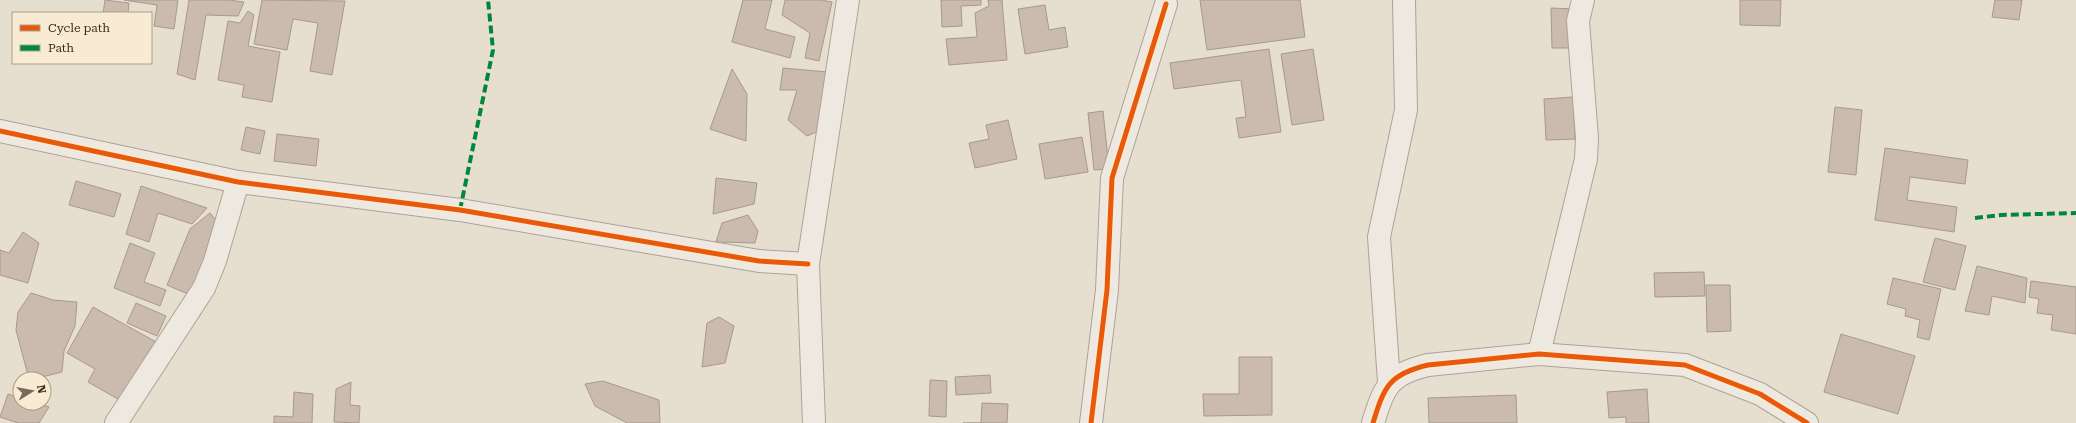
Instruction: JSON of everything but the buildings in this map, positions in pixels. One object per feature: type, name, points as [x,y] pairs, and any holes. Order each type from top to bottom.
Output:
[{"type":"street","points":[[814,423],[808,264],[848,0]]},
{"type":"street","points":[[1389,382],[1379,237],[1406,110],[1404,0]]},
{"type":"street","points":[[1539,354],[1586,159],[1587,138],[1578,21],[1583,0]]},
{"type":"street","points":[[1091,423],[1107,290],[1112,178],[1166,4]]},
{"type":"street","points":[[0,131],[238,182],[460,210],[759,261],[808,264]]},
{"type":"street","points":[[116,423],[204,288],[215,261],[238,182]]},
{"type":"street","points":[[1373,423],[1380,399],[1389,382],[1410,369],[1428,365],[1539,354],[1685,365],[1760,394],[1806,423]]},
{"type":"marked path","points":[[460,210],[493,50],[488,0]]},
{"type":"marked path","points":[[1975,218],[2001,215],[2076,213]]},
{"type":"cycle path","points":[[1091,423],[1107,290],[1112,178],[1166,4]]},
{"type":"cycle path","points":[[0,131],[238,182],[460,210],[759,261],[808,264]]},
{"type":"cycle path","points":[[1373,423],[1385,391],[1396,378],[1404,373],[1428,365],[1539,354],[1685,365],[1760,394],[1807,423]]}]
